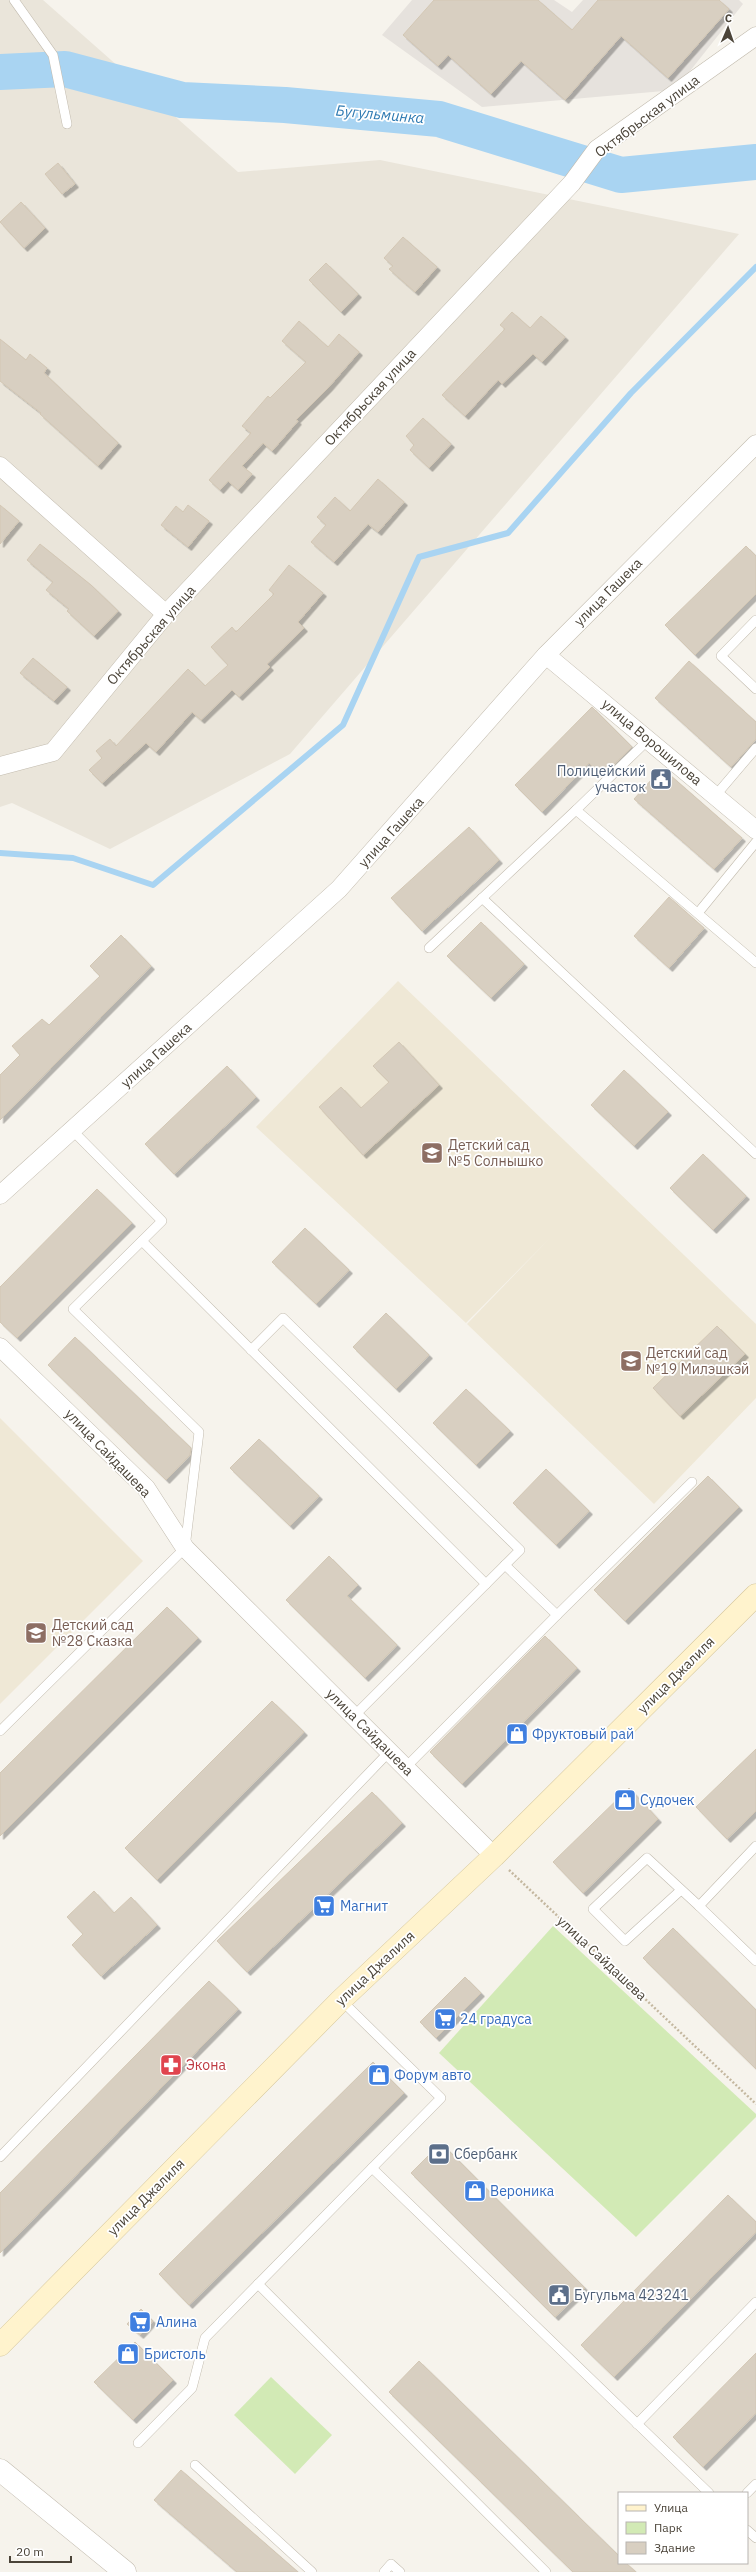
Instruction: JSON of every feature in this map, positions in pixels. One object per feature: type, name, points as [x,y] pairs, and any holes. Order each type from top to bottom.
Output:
[{"type":"main road","name":"улица Джалиля","points":[[0,2345],[341,2000],[494,1856],[756,1595]]},
{"type":"street","name":"Октябрьская улица","points":[[0,766],[52,752],[166,614],[572,183],[597,149],[756,36]]},
{"type":"street","name":"улица Гашека","points":[[0,1195],[339,890],[546,655],[756,444]]},
{"type":"street","points":[[0,466],[166,614]]},
{"type":"street","name":"улица Ворошилова","points":[[546,655],[649,739],[756,830]]},
{"type":"street","name":"улица Сайдашева","points":[[0,1347],[146,1488],[185,1548],[494,1856]]},
{"type":"street","points":[[0,2470],[125,2572]]},
{"type":"lane","points":[[14,0],[53,55],[67,124]]},
{"type":"lane","points":[[756,620],[721,656],[756,689]]},
{"type":"lane","points":[[429,948],[649,739]]},
{"type":"lane","points":[[716,795],[756,748]]},
{"type":"lane","points":[[576,810],[756,963]]},
{"type":"lane","points":[[698,913],[756,842]]},
{"type":"lane","points":[[482,898],[756,1154]]},
{"type":"lane","points":[[0,1730],[185,1548],[199,1432],[73,1309],[162,1221],[72,1130]]},
{"type":"lane","points":[[142,1241],[486,1584]]},
{"type":"lane","points":[[251,1350],[283,1318],[520,1550],[354,1716]]},
{"type":"lane","points":[[406,1767],[692,1482]]},
{"type":"lane","points":[[505,1564],[557,1615]]},
{"type":"lane","points":[[0,2157],[390,1751]]},
{"type":"lane","points":[[699,1906],[756,1846]]},
{"type":"lane","points":[[681,1890],[625,1941],[593,1909],[647,1858],[699,1906],[756,1961]]},
{"type":"lane","points":[[138,2443],[192,2388],[205,2338],[441,2098],[341,2000]]},
{"type":"lane","points":[[372,2168],[708,2492]]},
{"type":"lane","points":[[258,2284],[546,2572]]},
{"type":"lane","points":[[637,2424],[756,2302]]},
{"type":"lane","points":[[195,2465],[312,2572]]},
{"type":"lane","points":[[748,2492],[756,2484]]},
{"type":"lane","points":[[748,2531],[756,2538]]},
{"type":"lane","points":[[384,2572],[391,2564],[400,2572]]},
{"type":"path","name":"улица Сайдашева","points":[[494,1856],[756,2104]]},
{"type":"shaded area","points":[[0,0],[43,0],[238,172],[380,160],[739,234],[290,754],[110,849],[12,803],[0,807]]},
{"type":"shaded area","points":[[412,0],[554,0],[572,12],[583,0],[739,0],[743,4],[675,90],[482,107],[382,35]]},
{"type":"shaded area","points":[[398,981],[756,1324],[756,1398],[654,1504],[467,1324],[550,1238],[466,1323],[256,1127]]},
{"type":"shaded area","name":"Детский сад №28 Сказка","points":[[0,1418],[143,1561],[0,1704]]},
{"type":"green space","points":[[553,1926],[756,2114],[756,2117],[636,2237],[439,2053]]},
{"type":"green space","points":[[271,2377],[332,2435],[295,2474],[234,2415]]},
{"type":"building","points":[[434,0],[538,0],[572,30],[598,0],[719,0],[729,9],[668,78],[621,36],[565,100],[521,61],[491,94],[448,55],[438,66],[403,35]]},
{"type":"building","points":[[58,163],[75,184],[62,194],[45,174]]},
{"type":"building","points":[[21,202],[45,228],[24,248],[0,222]]},
{"type":"building","points":[[403,237],[437,267],[415,292],[389,269],[393,266],[384,258]]},
{"type":"building","points":[[326,263],[358,294],[341,312],[309,280]]},
{"type":"building","points":[[512,312],[530,328],[541,316],[565,337],[542,362],[533,354],[502,384],[498,380],[465,416],[442,395],[505,329],[500,325]]},
{"type":"building","points":[[299,321],[328,347],[339,334],[359,352],[328,388],[296,420],[298,421],[272,451],[263,443],[242,466],[252,474],[238,490],[228,481],[220,490],[209,480],[251,433],[242,426],[268,396],[270,398],[306,362],[282,341]]},
{"type":"building","points":[[0,339],[26,360],[30,354],[47,368],[44,373],[118,443],[98,466],[40,414],[41,413],[0,381]]},
{"type":"building","points":[[423,418],[451,444],[429,468],[410,450],[414,445],[406,436]]},
{"type":"building","points":[[378,479],[404,502],[378,532],[368,524],[334,562],[311,542],[326,525],[317,517],[335,497],[350,511]]},
{"type":"building","points":[[0,505],[19,521],[0,544]]},
{"type":"building","points":[[188,505],[209,521],[188,547],[161,525],[176,506],[183,512]]},
{"type":"building","points":[[40,544],[91,585],[118,611],[94,636],[67,611],[69,609],[46,590],[53,582],[27,560]]},
{"type":"building","points":[[746,546],[756,556],[756,594],[695,655],[665,625]]},
{"type":"building","points":[[289,565],[323,593],[298,622],[304,628],[267,664],[270,667],[239,697],[232,690],[201,720],[192,712],[156,752],[146,743],[102,783],[89,770],[102,758],[96,751],[110,739],[116,746],[188,669],[205,686],[228,665],[211,647],[232,627],[236,632],[274,594],[269,590]]},
{"type":"building","points":[[33,658],[67,687],[54,701],[20,673]]},
{"type":"building","points":[[689,661],[756,722],[756,739],[731,767],[655,698]]},
{"type":"building","points":[[592,707],[632,747],[602,776],[589,763],[542,812],[515,785]]},
{"type":"building","points":[[662,768],[742,838],[714,869],[634,799]]},
{"type":"building","points":[[469,827],[499,860],[422,931],[391,898]]},
{"type":"building","points":[[669,897],[704,928],[669,968],[634,936]]},
{"type":"building","points":[[481,922],[524,964],[491,998],[447,956]]},
{"type":"building","points":[[121,935],[151,966],[0,1120],[0,1075],[20,1055],[12,1046],[42,1019],[49,1025],[100,976],[90,966]]},
{"type":"building","points":[[399,1042],[439,1085],[363,1155],[319,1107],[341,1087],[361,1108],[389,1082],[373,1066]]},
{"type":"building","points":[[227,1066],[256,1097],[174,1174],[145,1144]]},
{"type":"building","points":[[624,1070],[668,1112],[634,1146],[591,1105]]},
{"type":"building","points":[[703,1154],[746,1196],[713,1230],[670,1188]]},
{"type":"building","points":[[97,1189],[132,1223],[17,1338],[0,1322],[0,1287]]},
{"type":"building","points":[[305,1228],[349,1270],[316,1304],[272,1262]]},
{"type":"building","points":[[386,1313],[429,1355],[396,1389],[353,1347]]},
{"type":"building","points":[[717,1326],[745,1354],[680,1416],[653,1388]]},
{"type":"building","points":[[75,1337],[191,1448],[190,1455],[166,1480],[48,1365]]},
{"type":"building","points":[[466,1389],[510,1431],[476,1465],[433,1423]]},
{"type":"building","points":[[259,1439],[319,1496],[290,1526],[230,1468]]},
{"type":"building","points":[[546,1469],[589,1511],[556,1545],[513,1503]]},
{"type":"building","points":[[708,1476],[739,1507],[625,1621],[594,1590]]},
{"type":"building","points":[[329,1556],[358,1585],[347,1596],[397,1645],[365,1678],[286,1600]]},
{"type":"building","points":[[167,1607],[198,1638],[0,1836],[0,1773]]},
{"type":"building","points":[[545,1636],[577,1668],[462,1784],[430,1752]]},
{"type":"building","points":[[272,1701],[304,1732],[157,1880],[125,1848]]},
{"type":"building","points":[[756,1749],[756,1811],[727,1839],[696,1807]]},
{"type":"building","points":[[629,1788],[658,1819],[583,1893],[553,1862]]},
{"type":"building","points":[[372,1792],[402,1823],[247,1972],[217,1941]]},
{"type":"building","points":[[94,1891],[114,1913],[131,1897],[157,1925],[101,1976],[72,1945],[83,1934],[67,1917]]},
{"type":"building","points":[[673,1928],[756,2010],[756,2069],[643,1958]]},
{"type":"building","points":[[465,1977],[481,1993],[436,2038],[420,2022]]},
{"type":"building","points":[[209,1981],[238,2009],[0,2253],[0,2193]]},
{"type":"building","points":[[373,2062],[404,2093],[189,2305],[159,2274]]},
{"type":"building","points":[[441,2143],[585,2288],[555,2317],[411,2173]]},
{"type":"building","points":[[728,2195],[756,2222],[756,2232],[614,2377],[581,2345]]},
{"type":"building","points":[[141,2309],[153,2321],[140,2335],[127,2324]]},
{"type":"building","points":[[135,2342],[173,2380],[133,2420],[94,2382]]},
{"type":"building","points":[[756,2353],[756,2413],[703,2467],[673,2437]]},
{"type":"building","points":[[419,2361],[618,2555],[618,2564],[627,2564],[636,2572],[573,2572],[389,2392]]},
{"type":"building","points":[[181,2470],[298,2572],[237,2572],[154,2500]]},
{"type":"waterway","name":"Бугульминка","points":[[0,72],[65,69],[182,100],[285,105],[439,119],[621,175],[756,162]]},
{"type":"waterway","points":[[0,853],[73,858],[153,885],[343,725],[419,557],[508,533],[631,393],[756,267]]},
{"type":"place","name":"Полицейский участок","points":[[661,779]]},
{"type":"place","name":"Детский сад №5 Солнышко","points":[[432,1153]]},
{"type":"place","name":"Детский сад №19 Милэшкэй","points":[[631,1361]]},
{"type":"place","name":"Детский сад №28 Сказка","points":[[36,1633]]},
{"type":"place","name":"Фруктовый рай","points":[[517,1734]]},
{"type":"place","name":"Судочек","points":[[625,1800]]},
{"type":"place","name":"Магнит","points":[[324,1906]]},
{"type":"place","name":"24 градуса","points":[[445,2019]]},
{"type":"place","name":"Экона","points":[[171,2065]]},
{"type":"place","name":"Форум авто","points":[[379,2075]]},
{"type":"place","name":"Сбербанк","points":[[439,2154]]},
{"type":"place","name":"Вероника","points":[[475,2191]]},
{"type":"place","name":"Бугульма 423241","points":[[559,2295]]},
{"type":"place","name":"Алина","points":[[140,2322]]},
{"type":"place","name":"Бристоль","points":[[128,2354]]}]
